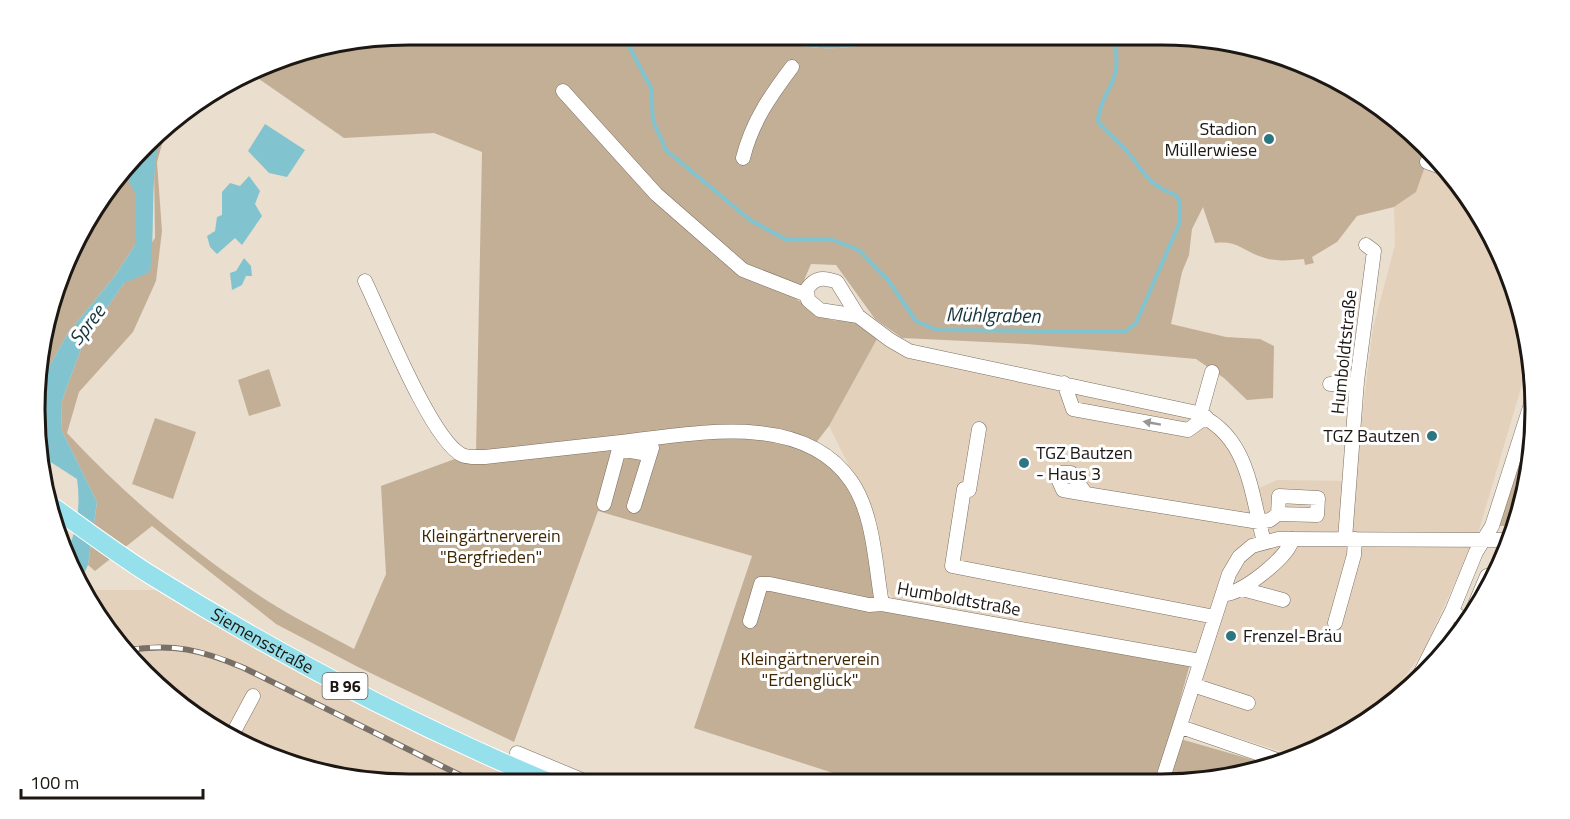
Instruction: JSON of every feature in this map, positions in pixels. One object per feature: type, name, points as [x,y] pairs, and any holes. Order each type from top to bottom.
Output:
[{"type":"main road","name":"Siemensstraße","points":[[59,512],[148,573],[336,682],[439,733],[531,774]]},
{"type":"street","points":[[743,158],[749,132],[769,98],[792,67]]},
{"type":"street","points":[[563,91],[656,194],[743,270],[807,295]]},
{"type":"street","name":"Humboldtstraße","points":[[1335,623],[1354,555],[1350,539],[1357,384],[1374,251],[1366,245]]},
{"type":"street","points":[[858,316],[820,310],[812,306],[807,289],[815,280],[828,278],[837,282],[858,316],[909,351],[1064,383],[1203,416],[1226,432],[1239,452],[1264,542]]},
{"type":"street","name":"Humboldtstraße","points":[[365,281],[429,414],[451,447],[463,456],[485,457],[725,430],[753,432],[810,446],[828,455],[846,475],[861,498],[882,604],[1200,661]]},
{"type":"street","points":[[1064,383],[1074,409],[1188,430],[1203,416],[1212,372]]},
{"type":"street","points":[[1330,384],[1357,384]]},
{"type":"street","points":[[1429,656],[1452,611],[1476,552],[1492,526],[1524,425]]},
{"type":"street","name":"Humboldtstraße","points":[[979,429],[969,489],[964,489],[952,566],[1215,618]]},
{"type":"street","points":[[634,506],[654,438]]},
{"type":"street","points":[[604,504],[619,450],[648,454]]},
{"type":"street","points":[[1086,494],[1259,522],[1270,520],[1278,514]]},
{"type":"street","points":[[1223,594],[1231,595],[1242,589],[1285,554],[1292,539]]},
{"type":"street","points":[[1164,774],[1223,594],[1239,557],[1252,546],[1264,542],[1292,539],[1501,540]]},
{"type":"street","points":[[750,621],[761,584],[869,604],[882,604]]},
{"type":"street","points":[[1242,589],[1283,600]]},
{"type":"street","points":[[1452,611],[1460,617]]},
{"type":"street","points":[[1193,685],[1248,703]]},
{"type":"street","points":[[235,729],[253,696]]},
{"type":"street","points":[[1180,727],[1270,758]]},
{"type":"street","points":[[517,753],[567,774]]},
{"type":"shaded area","points":[[1427,161],[1450,188],[1476,227],[1506,292],[1518,338],[1523,380],[1479,530],[1423,652],[1397,687],[1382,699],[1343,725],[1284,752],[1194,724],[1190,718],[1207,656],[894,600],[887,590],[877,521],[829,426],[877,339],[898,353],[1197,418],[1224,439],[1238,457],[1247,493],[1277,480],[1354,481],[1373,328],[1395,245],[1394,207],[1416,192]]},
{"type":"shaded area","points":[[159,590],[512,774],[410,774],[362,771],[315,762],[270,746],[207,713],[169,684],[135,650],[106,612],[94,591]]},
{"type":"green space","points":[[410,45],[798,45],[842,48],[862,45],[1160,45],[1232,52],[1278,64],[1300,73],[1363,106],[1401,135],[1427,161],[1416,192],[1394,207],[1357,216],[1337,242],[1312,257],[1314,263],[1305,265],[1304,259],[1270,259],[1230,243],[1215,243],[1203,207],[1192,229],[1189,255],[1182,272],[1171,324],[1226,337],[1260,339],[1274,346],[1273,398],[1247,400],[1224,378],[1196,359],[1027,344],[902,338],[875,319],[836,265],[811,264],[796,299],[831,320],[855,322],[877,339],[829,426],[815,444],[770,427],[476,453],[482,152],[434,133],[344,138],[258,78],[315,57],[362,48]]},
{"type":"green space","name":"Kleingärtnerverein \"Erdenglück\"","points":[[163,141],[157,162],[162,231],[156,281],[133,332],[79,392],[67,433],[137,502],[162,523],[239,582],[287,613],[354,649],[386,574],[381,486],[463,456],[722,434],[774,441],[825,457],[858,499],[879,609],[1190,664],[1170,736],[1258,761],[1208,771],[1160,774],[836,774],[694,728],[752,556],[598,511],[514,742],[358,667],[276,624],[152,526],[95,571],[88,565],[97,502],[62,431],[61,403],[84,341],[155,238],[154,162],[158,146]]},
{"type":"green space","points":[[127,179],[135,192],[135,245],[114,277],[68,333],[47,370],[57,315],[73,270],[94,227]]},
{"type":"green space","points":[[269,369],[281,406],[249,416],[238,380]]},
{"type":"green space","points":[[155,418],[196,432],[173,499],[132,484]]},
{"type":"green space","points":[[1522,457],[1506,526],[1499,526]]},
{"type":"water","points":[[798,45],[862,45],[842,48]]},
{"type":"water","points":[[265,124],[305,150],[287,177],[269,173],[248,151]]},
{"type":"water","name":"Spree","points":[[158,146],[150,272],[124,283],[84,341],[61,403],[62,431],[97,502],[88,565],[84,573],[70,542],[77,518],[77,479],[49,460],[45,410],[47,370],[68,333],[114,277],[135,245],[135,193],[127,179]]},
{"type":"water","points":[[249,176],[260,191],[255,204],[262,216],[242,245],[235,238],[217,254],[210,247],[207,236],[215,231],[217,217],[222,215],[222,192],[230,183],[240,186]]},
{"type":"water","points":[[244,258],[251,266],[252,276],[246,276],[242,285],[232,290],[230,273],[236,271]]},
{"type":"waterway","name":"Mühlgraben","points":[[628,45],[651,88],[653,121],[666,150],[750,220],[785,239],[830,239],[859,250],[888,280],[916,321],[937,330],[1125,332],[1136,323],[1180,222],[1180,201],[1175,195],[1157,186],[1145,175],[1124,148],[1098,121],[1101,106],[1116,70],[1115,45]]},
{"type":"railway","points":[[134,649],[173,648],[201,653],[229,662],[458,774]]},
{"type":"place","name":"Stadion Müllerwiese","points":[[1269,139]]},
{"type":"place","name":"TGZ Bautzen","points":[[1432,436]]},
{"type":"place","name":"TGZ Bautzen - Haus 3","points":[[1024,463]]},
{"type":"place","name":"Frenzel-Bräu","points":[[1231,636]]},
{"type":"park label","name":"Kleingärtnerverein \"Bergfrieden\"","points":[[491,546]]}]
